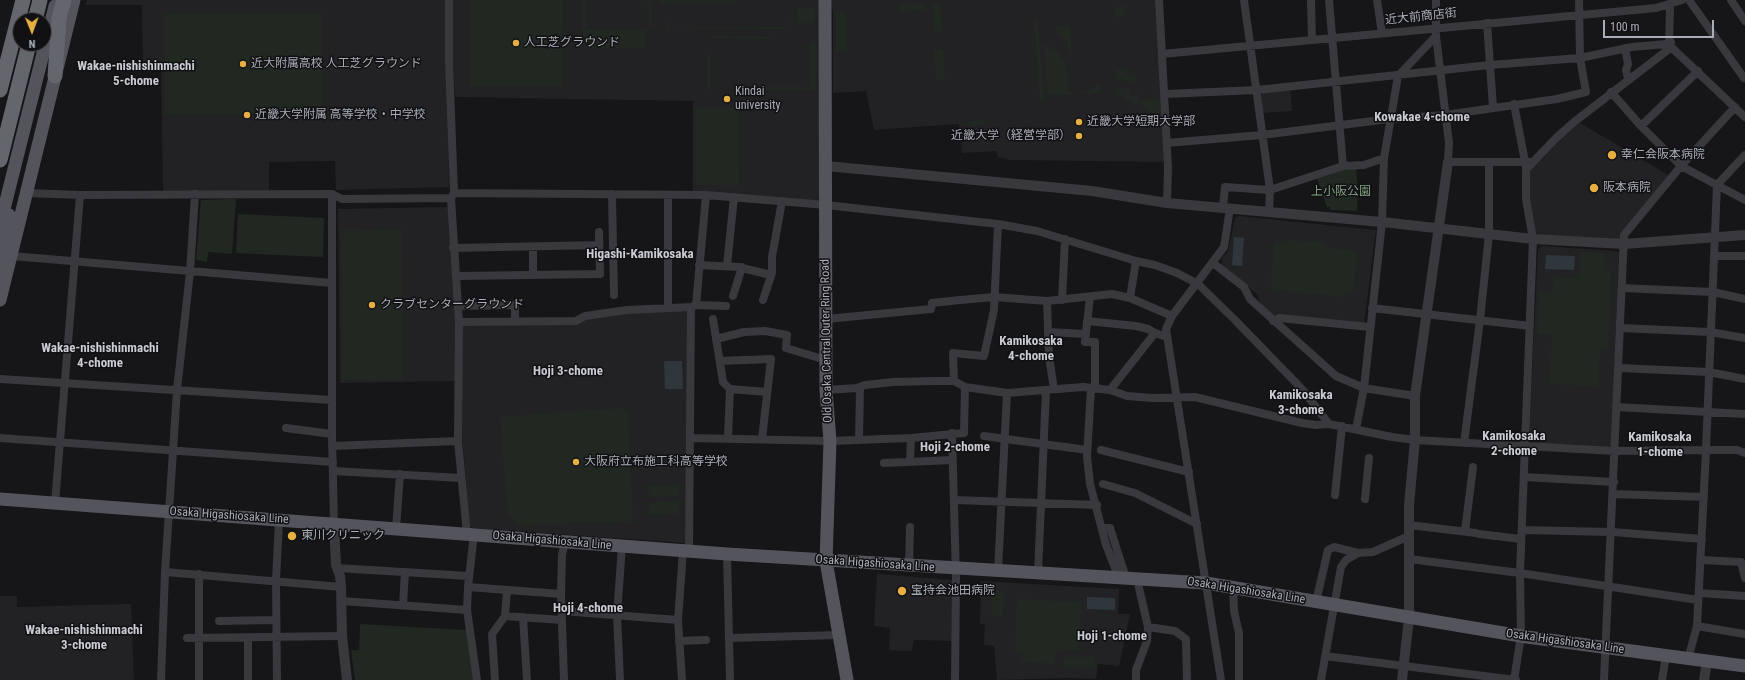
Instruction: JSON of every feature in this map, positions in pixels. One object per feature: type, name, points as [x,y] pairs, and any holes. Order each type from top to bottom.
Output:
[{"type":"highway","points":[[0,90],[23,0]]},
{"type":"highway","points":[[37,12],[40,0]]},
{"type":"highway","points":[[55,76],[59,18],[64,0]]},
{"type":"highway","points":[[0,160],[27,52]]},
{"type":"main road","points":[[0,225],[57,0]]},
{"type":"main road","points":[[0,300],[74,0]]},
{"type":"main road","name":"Old Osaka Central Outer Ring Road","points":[[825,0],[826,390],[830,441],[826,561],[847,680]]},
{"type":"main road","points":[[0,276],[15,169]]},
{"type":"main road","name":"Osaka Higashiosaka Line","points":[[0,499],[826,561],[1206,582],[1521,636],[1605,649],[1745,666]]},
{"type":"street","points":[[449,0],[449,61],[454,248],[458,306],[458,441],[461,478],[470,534],[467,610],[476,680]]},
{"type":"street","points":[[1159,0],[1167,143],[1167,203]]},
{"type":"street","points":[[1244,0],[1270,190],[1269,211]]},
{"type":"street","points":[[1311,0],[1312,40]]},
{"type":"street","points":[[1329,0],[1343,166]]},
{"type":"street","points":[[1378,0],[1382,33]]},
{"type":"street","points":[[1402,680],[1409,618],[1409,505],[1415,440],[1415,396],[1427,314],[1437,228],[1448,162],[1449,143],[1436,32],[1436,0]]},
{"type":"street","points":[[1167,143],[1262,135],[1390,119],[1445,115],[1557,99],[1586,92],[1580,58],[1578,0]]},
{"type":"street","points":[[1689,0],[1744,78]]},
{"type":"street","points":[[1731,0],[1745,21]]},
{"type":"street","points":[[1448,162],[1528,165],[1556,138],[1611,92],[1669,49],[1675,2]]},
{"type":"street","name":"近大前商店街","points":[[1162,54],[1382,33],[1436,32],[1487,23],[1675,2]]},
{"type":"street","points":[[1487,23],[1493,107]]},
{"type":"street","points":[[1356,429],[1364,388],[1382,222],[1384,158],[1398,76],[1436,32]]},
{"type":"street","points":[[1165,94],[1257,90],[1580,58],[1625,48],[1670,44],[1745,117]]},
{"type":"street","points":[[1625,48],[1628,64],[1626,70],[1628,79]]},
{"type":"street","points":[[1641,126],[1698,71]]},
{"type":"street","points":[[1611,92],[1641,126],[1681,166],[1745,200]]},
{"type":"street","points":[[1325,656],[1515,680],[1521,636],[1521,539],[1533,239],[1526,199],[1528,165],[1514,104]]},
{"type":"street","points":[[1604,680],[1612,532],[1624,235],[1681,166],[1735,107]]},
{"type":"street","points":[[1688,659],[1697,626],[1717,185],[1745,155]]},
{"type":"street","points":[[1221,680],[1166,329],[1172,316],[1198,284],[1224,247],[1227,208],[1225,187],[1270,190],[1343,166],[1364,165],[1384,158]]},
{"type":"street","points":[[1464,444],[1480,320],[1489,234],[1489,163]]},
{"type":"street","points":[[826,166],[1092,191],[1167,203],[1382,222],[1533,239],[1624,244],[1745,235]]},
{"type":"street","points":[[27,193],[80,195],[332,194],[342,200],[453,196],[612,194],[706,195],[826,205],[1025,228],[1136,261],[1155,264],[1178,273],[1198,284],[1240,324],[1302,389],[1329,424]]},
{"type":"street","points":[[161,680],[165,572],[177,390],[190,272],[195,194]]},
{"type":"street","points":[[332,194],[332,446],[334,525],[337,568],[340,576],[341,587],[342,636],[348,680]]},
{"type":"street","points":[[612,194],[614,295]]},
{"type":"street","points":[[668,194],[668,308]]},
{"type":"street","points":[[54,503],[80,195]]},
{"type":"street","points":[[682,680],[678,620],[686,551],[694,306],[706,195]]},
{"type":"street","points":[[727,266],[734,197]]},
{"type":"street","points":[[763,300],[771,275],[772,257],[782,201]]},
{"type":"street","points":[[954,381],[953,353],[984,356],[994,310],[998,224]]},
{"type":"street","points":[[457,276],[600,274],[599,232]]},
{"type":"street","points":[[1062,300],[1064,239]]},
{"type":"street","points":[[454,248],[599,245]]},
{"type":"street","points":[[533,247],[533,275]]},
{"type":"street","points":[[12,256],[332,283]]},
{"type":"street","points":[[1714,256],[1745,256]]},
{"type":"street","points":[[1130,298],[1136,261]]},
{"type":"street","points":[[1213,263],[1244,287],[1250,299],[1336,376],[1364,388],[1415,396]]},
{"type":"street","points":[[699,265],[742,267],[771,275]]},
{"type":"street","points":[[734,296],[742,267]]},
{"type":"street","points":[[1622,288],[1713,292],[1745,299]]},
{"type":"street","points":[[826,319],[931,309],[932,303],[994,297],[1047,301],[1112,294],[1130,298],[1172,316]]},
{"type":"street","points":[[1090,297],[1085,342],[1095,342],[1093,388],[1087,450],[1090,484],[1097,505],[1102,528],[1110,528],[1148,627],[1147,640],[1136,670],[1136,680]]},
{"type":"street","points":[[1038,573],[1044,446],[1050,389],[1047,301]]},
{"type":"street","points":[[458,306],[515,305],[515,322]]},
{"type":"street","points":[[458,322],[576,321],[586,316],[627,310],[694,306],[726,306]]},
{"type":"street","points":[[1372,308],[1530,326]]},
{"type":"street","points":[[1273,321],[1279,318],[1370,328]]},
{"type":"street","points":[[713,319],[723,382],[730,390],[728,438]]},
{"type":"street","points":[[1087,322],[1136,326],[1167,337]]},
{"type":"street","points":[[1621,328],[1710,332],[1745,338]]},
{"type":"street","points":[[716,339],[744,332],[765,331],[787,335],[786,348],[826,360]]},
{"type":"street","points":[[1048,332],[1086,334]]},
{"type":"street","points":[[1110,390],[1155,333]]},
{"type":"street","points":[[720,361],[771,359],[762,439]]},
{"type":"street","points":[[1619,368],[1709,372],[1745,379]]},
{"type":"street","points":[[0,379],[332,400]]},
{"type":"street","points":[[826,390],[893,382],[954,381],[965,387],[1007,393],[1072,387],[1093,388],[1110,390],[1127,396],[1177,398],[1195,397],[1302,423],[1316,425],[1329,424],[1392,437],[1415,440],[1464,444],[1615,451],[1737,450],[1745,452]]},
{"type":"street","points":[[859,440],[860,387]]},
{"type":"street","points":[[690,438],[830,441],[911,438],[964,433],[965,387]]},
{"type":"street","points":[[730,390],[767,392]]},
{"type":"street","points":[[998,571],[1007,393]]},
{"type":"street","points":[[1616,407],[1745,414]]},
{"type":"street","points":[[1335,495],[1342,426]]},
{"type":"street","points":[[286,428],[332,434]]},
{"type":"street","points":[[952,433],[955,569],[955,680]]},
{"type":"street","points":[[984,436],[1044,446],[1087,450]]},
{"type":"street","points":[[0,438],[333,462]]},
{"type":"street","points":[[910,461],[911,438]]},
{"type":"street","points":[[332,446],[458,441]]},
{"type":"street","points":[[1101,450],[1189,472]]},
{"type":"street","points":[[1365,499],[1369,458]]},
{"type":"street","points":[[884,463],[953,460]]},
{"type":"street","points":[[1465,532],[1473,467]]},
{"type":"street","points":[[333,471],[461,478]]},
{"type":"street","points":[[396,529],[400,474]]},
{"type":"street","points":[[1524,477],[1614,482]]},
{"type":"street","points":[[1103,484],[1135,493],[1197,524]]},
{"type":"street","points":[[1613,494],[1704,497]]},
{"type":"street","points":[[954,500],[1097,505]]},
{"type":"street","points":[[277,680],[276,580],[279,520]]},
{"type":"street","points":[[1409,525],[1521,539]]},
{"type":"street","points":[[909,566],[910,528]]},
{"type":"street","points":[[1522,530],[1612,532],[1702,539]]},
{"type":"street","points":[[1316,602],[1328,550],[1334,547],[1358,553],[1373,552],[1409,536]]},
{"type":"street","points":[[564,680],[561,594],[562,555],[565,542]]},
{"type":"street","points":[[620,680],[616,615],[622,546]]},
{"type":"street","points":[[1321,680],[1341,567],[1346,560],[1358,553]]},
{"type":"street","points":[[727,554],[730,680]]},
{"type":"street","points":[[1409,559],[1520,573],[1609,587],[1698,597],[1745,596]]},
{"type":"street","points":[[1700,560],[1741,562],[1745,578]]},
{"type":"street","points":[[337,568],[469,576]]},
{"type":"street","points":[[165,572],[276,580],[341,587]]},
{"type":"street","points":[[403,605],[404,572]]},
{"type":"street","points":[[198,574],[199,680]]},
{"type":"street","points":[[468,587],[561,594]]},
{"type":"street","points":[[1233,587],[1234,611],[1239,633],[1238,680]]},
{"type":"street","points":[[495,680],[492,634],[505,616],[507,590]]},
{"type":"street","points":[[342,601],[467,610]]},
{"type":"street","points":[[505,616],[616,615],[678,620]]},
{"type":"street","points":[[524,617],[527,680]]},
{"type":"street","points":[[219,621],[276,620]]},
{"type":"street","points":[[1697,626],[1745,634]]},
{"type":"street","points":[[1148,627],[1175,631],[1186,639],[1187,680]]},
{"type":"street","points":[[729,638],[840,635]]},
{"type":"street","points":[[187,638],[342,636]]},
{"type":"street","points":[[248,638],[248,680]]},
{"type":"street","points":[[679,641],[706,640]]},
{"type":"street","points":[[1662,680],[1666,656]]},
{"type":"street","points":[[1704,680],[1707,662]]},
{"type":"shaded area","name":"近畿大学附属 高等学校・中学校","points":[[87,0],[446,0],[449,187],[336,190],[335,161],[269,162],[269,191],[163,193],[161,70],[143,69],[142,5],[85,5]]},
{"type":"shaded area","name":"Kindai university","points":[[453,0],[820,0],[820,197],[816,201],[693,192],[693,101],[455,97],[453,61]]},
{"type":"shaded area","points":[[830,0],[1157,0],[1164,162],[1010,160],[998,157],[996,151],[962,153],[959,124],[874,130],[866,91],[833,93],[833,12]]},
{"type":"shaded area","points":[[1290,89],[1292,111],[1262,113],[1260,96],[1264,91]]},
{"type":"shaded area","name":"阪本病院","points":[[1580,123],[1670,176],[1620,240],[1541,236],[1535,232],[1529,201],[1529,170],[1556,140]]},
{"type":"shaded area","points":[[449,207],[456,322],[455,381],[340,383],[338,209]]},
{"type":"shaded area","points":[[1238,216],[1376,230],[1364,324],[1274,315],[1261,304],[1257,294],[1222,265],[1222,258],[1228,252],[1235,218]]},
{"type":"shaded area","points":[[1234,237],[1244,238],[1242,266],[1232,265]]},
{"type":"shaded area","points":[[1542,246],[1616,251],[1619,253],[1611,445],[1606,448],[1532,444],[1529,440],[1538,250]]},
{"type":"shaded area","points":[[1546,255],[1575,256],[1574,270],[1545,269]]},
{"type":"shaded area","name":"大阪府立布施工科高等学校","points":[[689,310],[687,542],[473,528],[470,525],[460,411],[463,325],[613,316],[628,312]]},
{"type":"shaded area","points":[[664,361],[682,361],[683,389],[665,389]]},
{"type":"shaded area","points":[[877,574],[952,580],[952,641],[914,640],[912,651],[889,650],[890,628],[874,626]]},
{"type":"shaded area","points":[[981,581],[1119,589],[1118,614],[1130,614],[1119,666],[1098,664],[1096,679],[1071,678],[997,680],[994,646],[984,645],[985,625],[980,624]]},
{"type":"shaded area","points":[[0,596],[17,596],[17,607],[131,604],[134,680],[0,680]]},
{"type":"shaded area","points":[[1087,597],[1115,598],[1115,610],[1087,609]]},
{"type":"green space","name":"人工芝グラウンド","points":[[470,0],[563,0],[562,86],[470,86]]},
{"type":"green space","points":[[583,0],[586,0],[586,28],[583,28]]},
{"type":"green space","points":[[645,0],[651,0],[652,27],[649,27],[649,2],[645,2]]},
{"type":"green space","points":[[661,0],[735,0],[735,3],[661,3],[660,18]]},
{"type":"green space","points":[[924,4],[924,10],[900,12],[899,5]]},
{"type":"green space","points":[[933,4],[940,4],[942,32],[935,32]]},
{"type":"green space","points":[[1115,7],[1129,7],[1124,9],[1124,14],[1128,15],[1115,17]]},
{"type":"green space","points":[[797,8],[815,8],[815,23],[797,23]]},
{"type":"green space","points":[[836,12],[846,12],[846,51],[836,51]]},
{"type":"green space","name":"近大附属高校 人工芝グラウンド","points":[[321,13],[322,114],[165,115],[164,14]]},
{"type":"green space","points":[[786,13],[787,29],[667,29],[669,19],[669,28],[786,27]]},
{"type":"green space","points":[[1038,21],[1044,100],[1040,100],[1034,22]]},
{"type":"green space","points":[[1070,25],[1072,57],[1066,41],[1057,34],[1056,26]]},
{"type":"green space","points":[[583,29],[645,30],[645,48],[583,48]]},
{"type":"green space","points":[[712,36],[772,37],[772,39],[712,38]]},
{"type":"green space","points":[[810,42],[817,43],[816,90],[810,90]]},
{"type":"green space","points":[[1044,45],[1055,50],[1064,61],[1067,69],[1069,92],[1072,92],[1072,94],[1048,95]]},
{"type":"green space","points":[[943,49],[945,79],[936,80],[934,50]]},
{"type":"green space","points":[[708,55],[711,55],[711,89],[708,89]]},
{"type":"green space","points":[[1126,69],[1126,74],[1136,76],[1136,82],[1117,79],[1116,70]]},
{"type":"green space","points":[[1100,84],[1101,93],[1082,94],[1082,92],[1093,89]]},
{"type":"green space","points":[[766,87],[806,87],[806,90],[766,90]]},
{"type":"green space","points":[[1129,88],[1129,96],[1138,95],[1138,108],[1122,95],[1117,95],[1117,91],[1115,89]]},
{"type":"green space","points":[[1160,99],[1161,114],[1154,114],[1146,110],[1140,100]]},
{"type":"green space","points":[[695,108],[738,108],[739,185],[696,185]]},
{"type":"green space","points":[[984,120],[985,124],[969,126],[969,121]]},
{"type":"green space","name":"上小阪公園","points":[[1343,169],[1356,169],[1358,192],[1357,211],[1330,210],[1330,207],[1327,207],[1317,178]]},
{"type":"green space","points":[[236,199],[232,254],[208,252],[207,262],[196,260],[201,200]]},
{"type":"green space","points":[[238,214],[324,218],[323,257],[236,253]]},
{"type":"green space","name":"クラブセンターグラウンド","points":[[401,230],[402,380],[342,380],[341,231]]},
{"type":"green space","points":[[1287,240],[1325,242],[1325,248],[1352,250],[1357,254],[1353,293],[1346,293],[1345,297],[1275,290],[1271,283],[1274,243],[1286,244]]},
{"type":"green space","points":[[1581,252],[1604,253],[1603,270],[1611,271],[1608,349],[1600,349],[1598,386],[1550,384],[1552,335],[1537,334],[1539,293],[1553,293],[1553,276],[1579,278]]},
{"type":"green space","points":[[621,408],[628,414],[633,521],[520,525],[508,513],[500,417]]},
{"type":"green space","points":[[678,485],[679,496],[649,498],[648,486]]},
{"type":"green space","points":[[679,501],[679,513],[649,514],[649,502]]},
{"type":"green space","points":[[992,591],[1004,591],[1003,616],[991,616]]},
{"type":"green space","points":[[1017,599],[1081,602],[1079,650],[1056,649],[1055,664],[1023,662],[1023,653],[1015,653]]},
{"type":"green space","points":[[360,624],[466,630],[474,680],[355,680],[351,650],[359,650]]},
{"type":"green space","points":[[1064,657],[1094,657],[1094,667],[1064,667]]},
{"type":"place","name":"人工芝グラウンド","points":[[516,43]]},
{"type":"place","name":"近大附属高校 人工芝グラウンド","points":[[243,64]]},
{"type":"place","name":"Kindai university","points":[[727,99]]},
{"type":"place","name":"近畿大学附属 高等学校・中学校","points":[[247,115]]},
{"type":"place","name":"近畿大学短期大学部","points":[[1079,122]]},
{"type":"place","name":"近畿大学（経営学部）","points":[[1079,136]]},
{"type":"place","name":"幸仁会阪本病院","points":[[1612,155]]},
{"type":"place","name":"阪本病院","points":[[1594,188]]},
{"type":"place","name":"クラブセンターグラウンド","points":[[372,305]]},
{"type":"place","name":"大阪府立布施工科高等学校","points":[[576,462]]},
{"type":"place","name":"東川クリニック","points":[[292,536]]},
{"type":"place","name":"宝持会池田病院","points":[[902,591]]},
{"type":"district","name":"Wakae-nishishinmachi 5-chome","points":[[136,74]]},
{"type":"district","name":"Kowakae 4-chome","points":[[1422,118]]},
{"type":"district","name":"Higashi-Kamikosaka","points":[[640,255]]},
{"type":"district","name":"Kamikosaka 4-chome","points":[[1031,350]]},
{"type":"district","name":"Wakae-nishishinmachi 4-chome","points":[[100,356]]},
{"type":"district","name":"Hoji 3-chome","points":[[568,372]]},
{"type":"district","name":"Kamikosaka 3-chome","points":[[1301,404]]},
{"type":"district","name":"Kamikosaka 2-chome","points":[[1514,444]]},
{"type":"district","name":"Kamikosaka 1-chome","points":[[1660,446]]},
{"type":"district","name":"Hoji 2-chome","points":[[955,448]]},
{"type":"district","name":"Hoji 4-chome","points":[[588,609]]},
{"type":"district","name":"Hoji 1-chome","points":[[1112,637]]},
{"type":"district","name":"Wakae-nishishinmachi 3-chome","points":[[84,638]]}]
